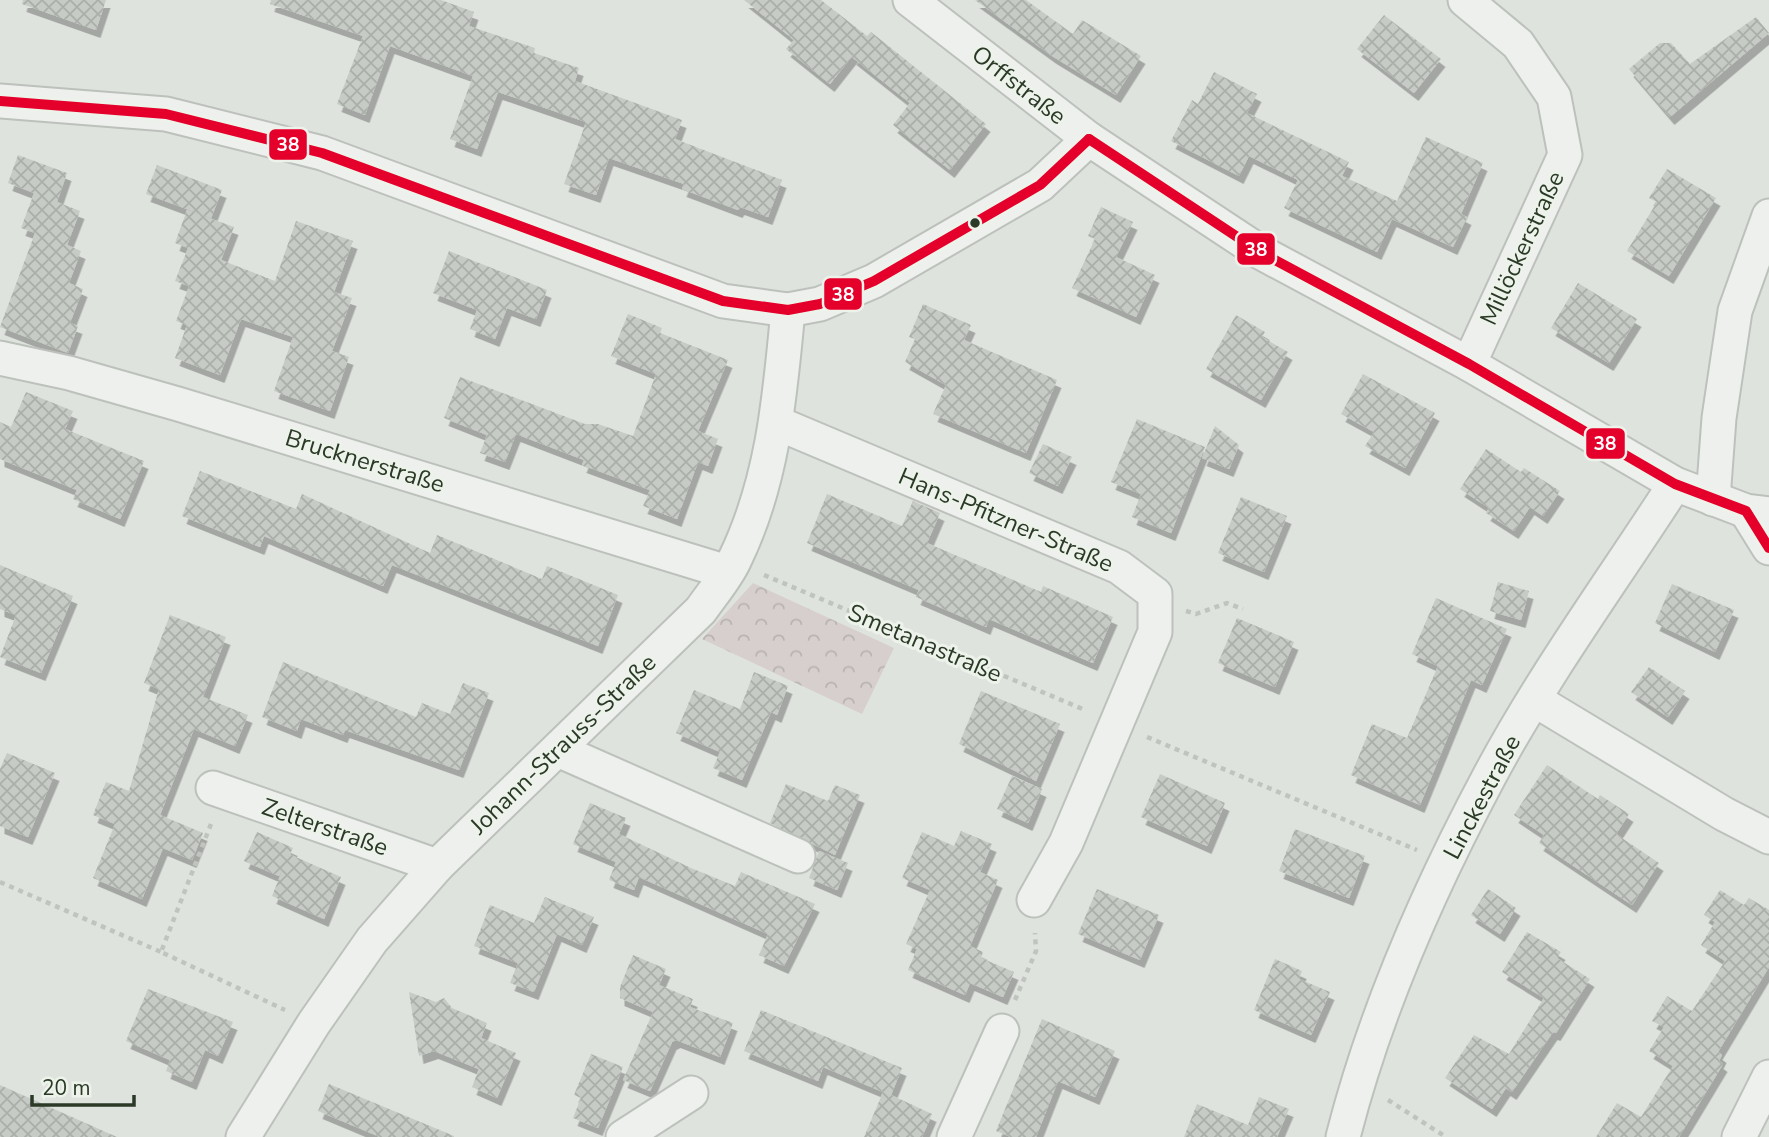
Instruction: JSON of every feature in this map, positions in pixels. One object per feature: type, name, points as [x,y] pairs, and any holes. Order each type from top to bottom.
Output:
[{"type":"street","name":"Orffstraße","points":[[910,0],[1089,139],[1260,252],[1469,364],[1675,484],[1757,512]]},
{"type":"street","name":"Millöckerstraße","points":[[1465,0],[1518,44],[1554,97],[1565,155],[1469,364]]},
{"type":"street","points":[[0,102],[166,114],[322,153],[723,300],[788,310],[820,304],[874,281],[970,228],[1040,185],[1089,139]]},
{"type":"street","points":[[1713,499],[1719,418],[1735,311],[1769,216]]},
{"type":"street","name":"Johann-Strauss-Straße","points":[[243,1137],[314,1023],[372,940],[437,866],[701,610],[730,567],[753,517],[777,423],[788,310]]},
{"type":"street","name":"Brucknerstraße","points":[[0,358],[69,373],[178,404],[730,567]]},
{"type":"street","name":"Hans-Pfitzner-Straße","points":[[777,423],[1119,567],[1155,594],[1155,604]]},
{"type":"street","name":"Linckestraße","points":[[1343,1137],[1357,1081],[1400,964],[1491,774],[1535,700],[1675,484]]},
{"type":"street","points":[[1757,512],[1769,548]]},
{"type":"street","points":[[1034,900],[1066,843],[1155,632],[1155,604]]},
{"type":"street","points":[[1535,700],[1724,814],[1769,836]]},
{"type":"street","points":[[558,750],[798,856]]},
{"type":"street","name":"Zelterstraße","points":[[213,788],[437,866]]},
{"type":"street","points":[[954,1137],[1002,1031]]},
{"type":"street","points":[[1740,1137],[1769,1077]]},
{"type":"street","points":[[623,1137],[691,1094]]},
{"type":"path","name":"Smetanastraße","points":[[730,567],[1117,724],[1447,863]]},
{"type":"path","points":[[1155,604],[1196,614],[1227,603],[1242,609]]},
{"type":"path","points":[[160,952],[211,826],[213,788]]},
{"type":"path","points":[[0,882],[314,1023]]},
{"type":"path","points":[[1002,1031],[1036,951],[1034,900]]},
{"type":"path","points":[[1357,1081],[1446,1137]]},
{"type":"green space","points":[[753,583],[894,648],[862,714],[702,639]]},
{"type":"building","points":[[23,0],[106,0],[96,30],[22,4]]},
{"type":"building","points":[[271,0],[441,0],[474,12],[469,26],[535,48],[534,53],[579,68],[575,81],[682,120],[675,139],[782,180],[768,217],[740,207],[738,210],[682,189],[684,184],[609,158],[596,195],[564,184],[586,122],[498,92],[477,149],[450,139],[473,76],[390,46],[365,115],[337,104],[363,36],[270,4]]},
{"type":"building","points":[[744,0],[821,0],[867,36],[871,32],[986,124],[950,170],[893,125],[910,103],[852,57],[864,41],[830,84],[786,49],[794,40]]},
{"type":"building","points":[[975,0],[1026,0],[1073,34],[1082,20],[1141,56],[1116,95],[1052,56]]},
{"type":"building","points":[[1384,15],[1441,59],[1414,93],[1357,49]]},
{"type":"building","points":[[1756,17],[1769,33],[1670,117],[1629,69],[1660,43],[1671,43],[1690,64]]},
{"type":"building","points":[[1214,72],[1257,94],[1247,113],[1349,162],[1342,176],[1397,201],[1426,137],[1483,163],[1461,214],[1467,217],[1453,247],[1392,219],[1377,252],[1284,208],[1298,180],[1249,156],[1239,176],[1171,141],[1192,100],[1198,104]]},
{"type":"building","points":[[18,155],[67,173],[57,202],[80,211],[67,245],[81,251],[69,283],[83,289],[70,323],[78,326],[68,353],[0,327],[35,233],[21,228],[34,193],[8,183]]},
{"type":"building","points":[[157,165],[222,190],[211,218],[146,194]]},
{"type":"building","points":[[1667,169],[1716,198],[1669,276],[1627,251],[1657,202],[1649,198]]},
{"type":"building","points":[[1101,207],[1133,222],[1116,257],[1155,275],[1136,317],[1072,288],[1095,239],[1088,236]]},
{"type":"building","points":[[187,210],[234,227],[221,260],[275,281],[296,221],[353,241],[334,292],[352,298],[332,351],[349,357],[330,411],[274,391],[293,337],[241,319],[220,375],[175,358],[187,325],[176,321],[189,286],[175,281],[188,248],[175,243]]},
{"type":"building","points":[[449,251],[547,290],[536,319],[507,308],[495,339],[470,329],[477,310],[433,293]]},
{"type":"building","points":[[1578,283],[1637,319],[1609,363],[1551,328]]},
{"type":"building","points":[[923,304],[971,325],[964,340],[1057,380],[1026,453],[933,414],[946,385],[905,362],[915,339],[909,337]]},
{"type":"building","points":[[628,314],[662,328],[660,333],[728,360],[698,431],[718,439],[708,466],[698,462],[677,519],[643,506],[650,490],[582,465],[584,460],[516,434],[505,462],[480,453],[487,435],[444,418],[460,377],[585,424],[598,424],[633,436],[656,374],[611,356]]},
{"type":"building","points":[[1236,315],[1265,332],[1262,337],[1288,352],[1261,400],[1206,369]]},
{"type":"building","points":[[1363,374],[1435,413],[1405,468],[1365,446],[1374,432],[1341,414]]},
{"type":"building","points":[[26,392],[73,411],[65,429],[144,461],[120,519],[73,499],[77,490],[0,459],[0,422],[11,427]]},
{"type":"building","points":[[1137,419],[1205,447],[1171,533],[1132,517],[1141,494],[1111,482]]},
{"type":"building","points":[[1215,426],[1239,445],[1229,469],[1202,458]]},
{"type":"building","points":[[1043,444],[1072,457],[1058,486],[1029,473]]},
{"type":"building","points":[[1486,449],[1521,472],[1524,468],[1560,491],[1543,516],[1530,507],[1514,531],[1486,513],[1489,508],[1460,489]]},
{"type":"building","points":[[200,471],[296,509],[302,494],[430,553],[437,535],[542,579],[547,566],[618,595],[598,646],[392,565],[383,586],[264,536],[260,547],[182,516]]},
{"type":"building","points":[[827,494],[902,526],[913,501],[940,513],[927,543],[1041,592],[1043,586],[1113,617],[1093,663],[989,619],[986,627],[916,597],[919,590],[807,543]]},
{"type":"building","points":[[1241,497],[1287,516],[1264,572],[1218,553]]},
{"type":"building","points":[[0,565],[73,596],[41,673],[0,657],[16,615],[0,609]]},
{"type":"building","points":[[1498,582],[1529,591],[1521,620],[1490,611]]},
{"type":"building","points":[[1672,584],[1734,610],[1715,652],[1655,623]]},
{"type":"building","points":[[1436,598],[1507,629],[1482,685],[1471,680],[1420,805],[1351,775],[1372,724],[1407,738],[1438,666],[1412,654]]},
{"type":"building","points":[[170,615],[226,637],[203,697],[248,715],[235,746],[194,729],[160,815],[203,833],[192,860],[163,848],[142,899],[93,878],[115,824],[93,815],[106,782],[129,791],[159,689],[144,683]]},
{"type":"building","points":[[1237,618],[1294,642],[1275,687],[1218,663]]},
{"type":"building","points":[[283,662],[416,717],[422,703],[450,714],[463,683],[489,693],[459,770],[345,730],[343,735],[301,719],[297,731],[262,717]]},
{"type":"building","points":[[1649,667],[1685,691],[1668,717],[1631,692]]},
{"type":"building","points":[[754,672],[788,686],[777,715],[771,712],[742,780],[713,768],[720,752],[676,733],[694,690],[740,709]]},
{"type":"building","points":[[981,691],[1060,724],[1036,781],[959,744]]},
{"type":"building","points":[[7,753],[55,773],[28,837],[0,826],[0,769]]},
{"type":"building","points":[[1547,765],[1598,799],[1600,795],[1629,814],[1616,834],[1659,863],[1632,905],[1539,843],[1544,835],[1514,815]]},
{"type":"building","points":[[1160,774],[1225,803],[1207,846],[1141,817]]},
{"type":"building","points":[[1012,776],[1042,789],[1028,823],[997,809]]},
{"type":"building","points":[[786,784],[828,801],[835,785],[860,795],[835,855],[770,823]]},
{"type":"building","points":[[590,803],[626,818],[619,834],[691,868],[735,886],[741,872],[815,904],[784,966],[759,955],[768,934],[639,877],[634,890],[609,880],[616,862],[573,844]]},
{"type":"building","points":[[1295,829],[1365,856],[1349,898],[1279,871]]},
{"type":"building","points":[[961,831],[992,844],[980,872],[998,880],[970,946],[983,952],[981,958],[1014,972],[1003,997],[970,983],[965,995],[908,970],[917,949],[906,944],[930,890],[902,878],[922,832],[954,846]]},
{"type":"building","points":[[257,832],[293,848],[279,876],[244,861]]},
{"type":"building","points":[[819,851],[848,863],[837,890],[809,878]]},
{"type":"building","points":[[289,854],[341,877],[324,919],[272,896]]},
{"type":"building","points":[[1097,889],[1159,915],[1140,960],[1078,934]]},
{"type":"building","points":[[1488,889],[1516,908],[1500,934],[1471,915]]},
{"type":"building","points":[[1720,890],[1744,905],[1749,898],[1769,910],[1769,967],[1718,1052],[1722,1055],[1719,1061],[1723,1064],[1679,1137],[1596,1137],[1617,1103],[1641,1117],[1673,1066],[1649,1051],[1664,1027],[1652,1021],[1667,996],[1692,1011],[1725,961],[1701,945],[1715,922],[1704,915]]},
{"type":"building","points":[[545,897],[594,917],[582,945],[557,934],[534,992],[510,983],[518,963],[474,946],[490,905],[534,923]]},
{"type":"building","points":[[1527,932],[1561,952],[1557,958],[1590,979],[1556,1033],[1553,1032],[1512,1092],[1506,1088],[1492,1109],[1445,1078],[1474,1035],[1509,1054],[1544,998],[1502,972]]},
{"type":"building","points":[[633,955],[666,969],[659,985],[693,999],[690,1007],[733,1023],[720,1057],[676,1040],[672,1042],[650,1091],[623,1080],[653,1012],[620,998],[620,987]]},
{"type":"building","points":[[1275,959],[1302,971],[1299,979],[1330,992],[1311,1035],[1254,1010]]},
{"type":"building","points":[[148,989],[233,1022],[218,1056],[205,1050],[192,1082],[166,1071],[170,1060],[126,1041]]},
{"type":"building","points":[[409,992],[436,1002],[444,998],[452,1008],[487,1023],[481,1038],[516,1053],[497,1098],[472,1087],[479,1069],[434,1051],[419,1056]]},
{"type":"building","points":[[761,1010],[902,1068],[891,1095],[932,1114],[922,1137],[864,1137],[883,1092],[823,1067],[818,1081],[744,1051]]},
{"type":"building","points":[[1042,1019],[1115,1051],[1095,1097],[1058,1081],[1036,1137],[1011,1137],[996,1131]]},
{"type":"building","points":[[591,1054],[623,1067],[598,1128],[573,1118],[581,1098],[574,1095]]},
{"type":"building","points":[[329,1084],[454,1137],[380,1137],[318,1111]]},
{"type":"building","points":[[0,1085],[117,1137],[0,1137]]},
{"type":"building","points":[[1259,1097],[1289,1109],[1277,1137],[1184,1137],[1197,1104],[1248,1125]]},
{"type":"transit line","name":"38","points":[[0,101],[166,114],[322,153],[723,301],[788,310],[820,304],[874,281],[1040,185],[1089,139]]},
{"type":"transit line","name":"38","points":[[1089,139],[1260,252],[1469,364],[1675,484],[1746,511],[1769,548]]}]
